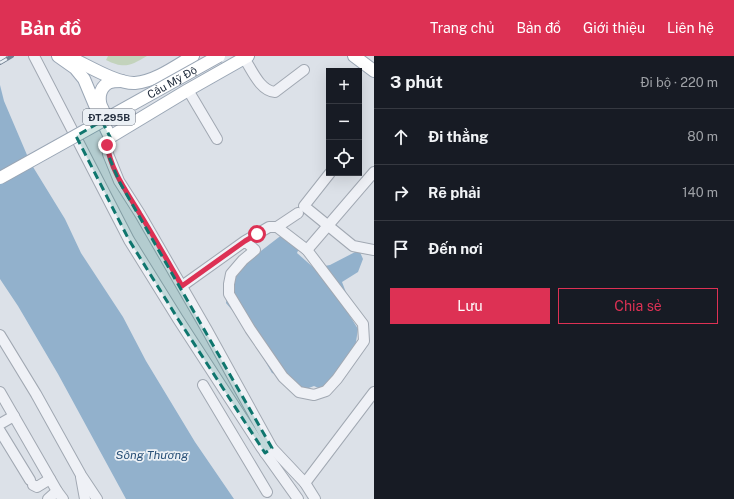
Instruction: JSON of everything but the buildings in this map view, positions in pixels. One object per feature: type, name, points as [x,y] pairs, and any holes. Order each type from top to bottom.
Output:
[{"type":"main road","points":[[58,56],[82,75],[96,110],[113,135]]},
{"type":"main road","points":[[67,56],[115,79],[134,83],[159,76],[193,56]]},
{"type":"main road","name":"Cầu Mỹ Độ","points":[[0,178],[219,56]]},
{"type":"main road","points":[[354,56],[374,71]]},
{"type":"main road","points":[[113,135],[246,57]]},
{"type":"main road","points":[[113,135],[101,108],[99,98],[103,89],[108,83],[122,80]]},
{"type":"street","points":[[34,56],[129,240],[298,499]]},
{"type":"street","points":[[246,57],[264,88],[269,92],[275,92],[304,70]]},
{"type":"street","points":[[188,90],[217,139]]},
{"type":"street","points":[[113,135],[107,145],[108,154],[119,181],[182,286],[266,450],[305,484],[315,499]]},
{"type":"street","points":[[307,250],[374,172]]},
{"type":"street","points":[[328,176],[304,206],[353,246],[374,250]]},
{"type":"street","points":[[366,183],[374,190]]},
{"type":"street","points":[[182,286],[245,241],[269,227],[277,227],[298,213]]},
{"type":"street","points":[[245,241],[255,250],[243,260],[231,274],[229,294],[250,329],[283,377],[299,392],[314,395],[326,391],[337,379],[364,342],[363,324],[307,250],[277,227]]},
{"type":"street","points":[[0,335],[36,394],[81,475],[97,499]]},
{"type":"street","points":[[204,385],[267,492]]},
{"type":"street","points":[[0,392],[60,495],[48,499]]},
{"type":"street","points":[[305,484],[374,392]]},
{"type":"street","points":[[0,424],[14,416]]},
{"type":"street","points":[[0,431],[32,482],[37,487],[50,479]]},
{"type":"street","points":[[246,457],[266,450]]},
{"type":"street","points":[[81,475],[85,499]]},
{"type":"highlighted area","points":[[102,121],[110,137],[108,154],[119,181],[272,448],[265,453],[178,319],[129,240],[76,136]]},
{"type":"green space","points":[[108,56],[147,56],[131,64],[118,65],[106,60]]},
{"type":"water","name":"Sông Thương","points":[[0,85],[4,101],[30,162],[65,219],[81,253],[123,317],[146,361],[195,442],[234,499],[126,499],[58,374],[18,306],[0,279]]},
{"type":"water","points":[[283,234],[300,246],[297,253],[314,268],[330,265],[359,250],[363,259],[358,272],[342,282],[347,295],[345,298],[345,308],[358,329],[353,361],[325,391],[314,386],[301,391],[296,383],[272,373],[253,340],[255,327],[249,320],[243,323],[226,303],[231,274]]},
{"type":"railway","points":[[0,63],[12,56]]},
{"type":"route","points":[[107,145],[108,154],[119,181],[182,286],[257,234]]}]
